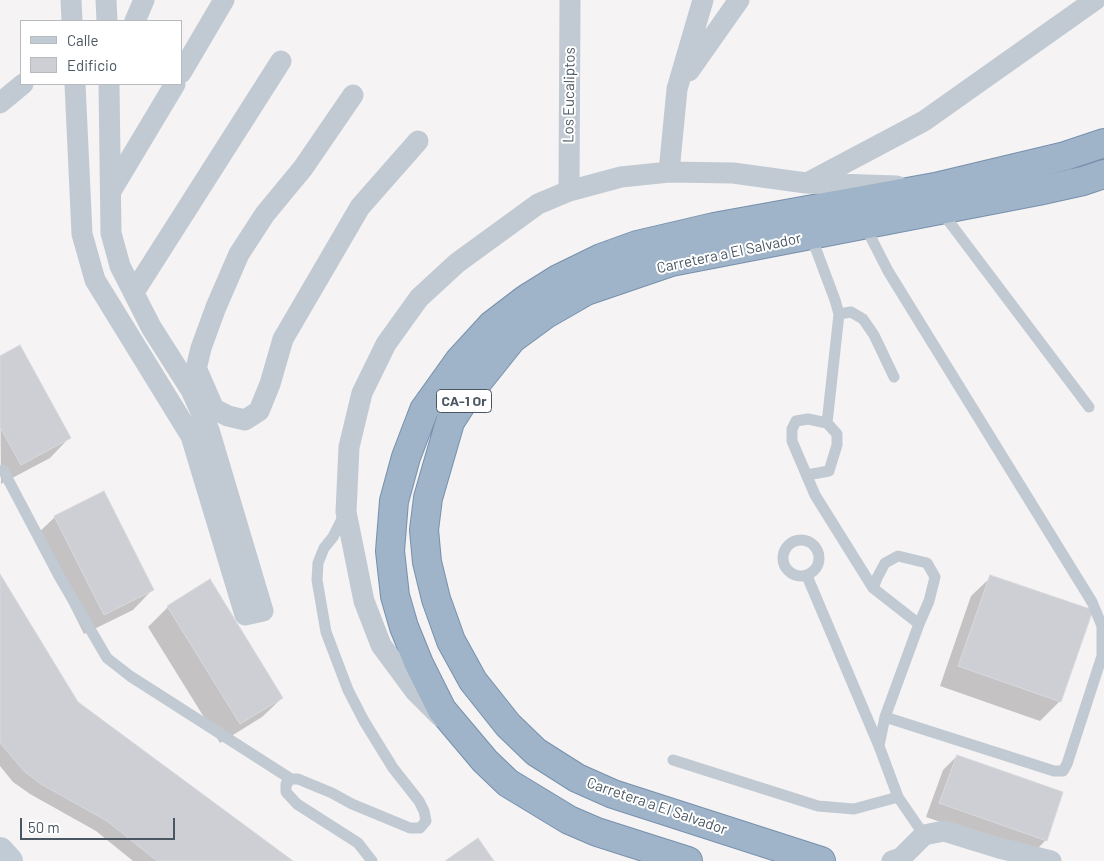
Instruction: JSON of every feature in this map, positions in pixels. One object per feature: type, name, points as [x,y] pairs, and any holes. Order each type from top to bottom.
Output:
[{"type":"highway","name":"Carretera a El Salvador","points":[[821,861],[613,794],[577,778],[536,752],[508,725],[473,681],[451,641],[436,599],[427,562],[424,530],[428,498],[450,422],[468,394],[512,339],[546,314],[586,291],[671,262],[811,236],[864,224],[1104,143]]},
{"type":"highway","name":"Carretera a El Salvador","points":[[688,861],[597,832],[569,820],[508,783],[485,761],[442,710],[419,664],[404,627],[395,596],[390,550],[394,501],[414,434],[424,410],[459,361],[492,325],[526,299],[558,279],[601,258],[637,245],[714,227],[1083,181],[1104,174]]},
{"type":"main road","points":[[0,851],[9,861]]},
{"type":"street","points":[[71,0],[72,20]]},
{"type":"street","points":[[106,0],[107,20]]},
{"type":"street","points":[[135,20],[144,0]]},
{"type":"street","points":[[182,71],[224,0]]},
{"type":"street","name":"Los Eucaliptos","points":[[569,191],[570,0]]},
{"type":"street","points":[[669,172],[677,88],[703,0]]},
{"type":"street","points":[[677,88],[739,0]]},
{"type":"street","points":[[806,184],[924,122],[1095,0]]},
{"type":"street","points":[[134,292],[281,62]]},
{"type":"street","points":[[0,103],[22,85]]},
{"type":"street","points":[[75,85],[82,234],[95,280],[191,436],[245,615],[263,611],[210,430],[191,390],[151,327],[120,266],[111,233],[109,85]]},
{"type":"street","points":[[110,192],[174,85]]},
{"type":"street","points":[[191,390],[201,348],[213,315],[240,254],[264,214],[303,168],[353,95]]},
{"type":"street","points":[[197,370],[214,409],[228,416],[245,420],[259,411],[270,384],[283,339],[360,208],[418,141]]},
{"type":"street","points":[[485,761],[415,691],[381,646],[364,601],[346,512],[349,447],[362,393],[386,344],[419,298],[457,263],[538,204],[569,191],[621,177],[669,172],[734,172],[806,184],[938,198]]},
{"type":"street","points":[[130,337],[151,327]]},
{"type":"street","points":[[892,861],[901,858],[924,835],[944,831],[998,854],[1051,861]]},
{"type":"lane","points":[[938,198],[1089,407]]},
{"type":"lane","points":[[864,224],[888,270],[1092,602],[1102,626],[1102,656],[1062,771],[885,717]]},
{"type":"lane","points":[[811,236],[839,314],[827,423]]},
{"type":"lane","points":[[839,314],[851,312],[863,319],[874,335],[894,377]]},
{"type":"lane","points":[[807,475],[829,471],[837,445],[837,434],[827,423],[808,419],[796,421],[792,429],[792,441],[815,495],[873,588],[919,624]]},
{"type":"lane","points":[[3,470],[59,576],[107,658],[130,676],[291,779],[307,782],[352,804],[410,828],[420,828],[426,820],[424,811],[419,801],[393,768],[364,721],[348,690],[326,632],[317,580],[318,562],[346,512]]},
{"type":"lane","points":[[873,588],[885,563],[898,556],[927,562],[935,577],[929,601],[885,717],[879,746]]},
{"type":"lane","points":[[806,576],[879,746],[898,797],[924,835]]},
{"type":"lane","points":[[673,760],[818,806],[854,808],[898,797]]},
{"type":"lane","points":[[291,779],[286,784],[286,792],[290,798],[358,843],[372,861]]},
{"type":"building","points":[[20,345],[71,438],[21,465],[0,427],[0,356]]},
{"type":"building","points":[[104,491],[154,590],[104,615],[54,516]]},
{"type":"building","points":[[0,574],[78,702],[293,861],[157,861],[107,821],[41,784],[24,771],[0,743]]},
{"type":"building","points":[[990,575],[1093,610],[1061,702],[958,666]]},
{"type":"building","points":[[210,579],[283,698],[240,724],[167,606]]},
{"type":"building","points":[[957,755],[1063,792],[1047,841],[939,803]]},
{"type":"building","points":[[478,838],[494,861],[445,861]]}]
